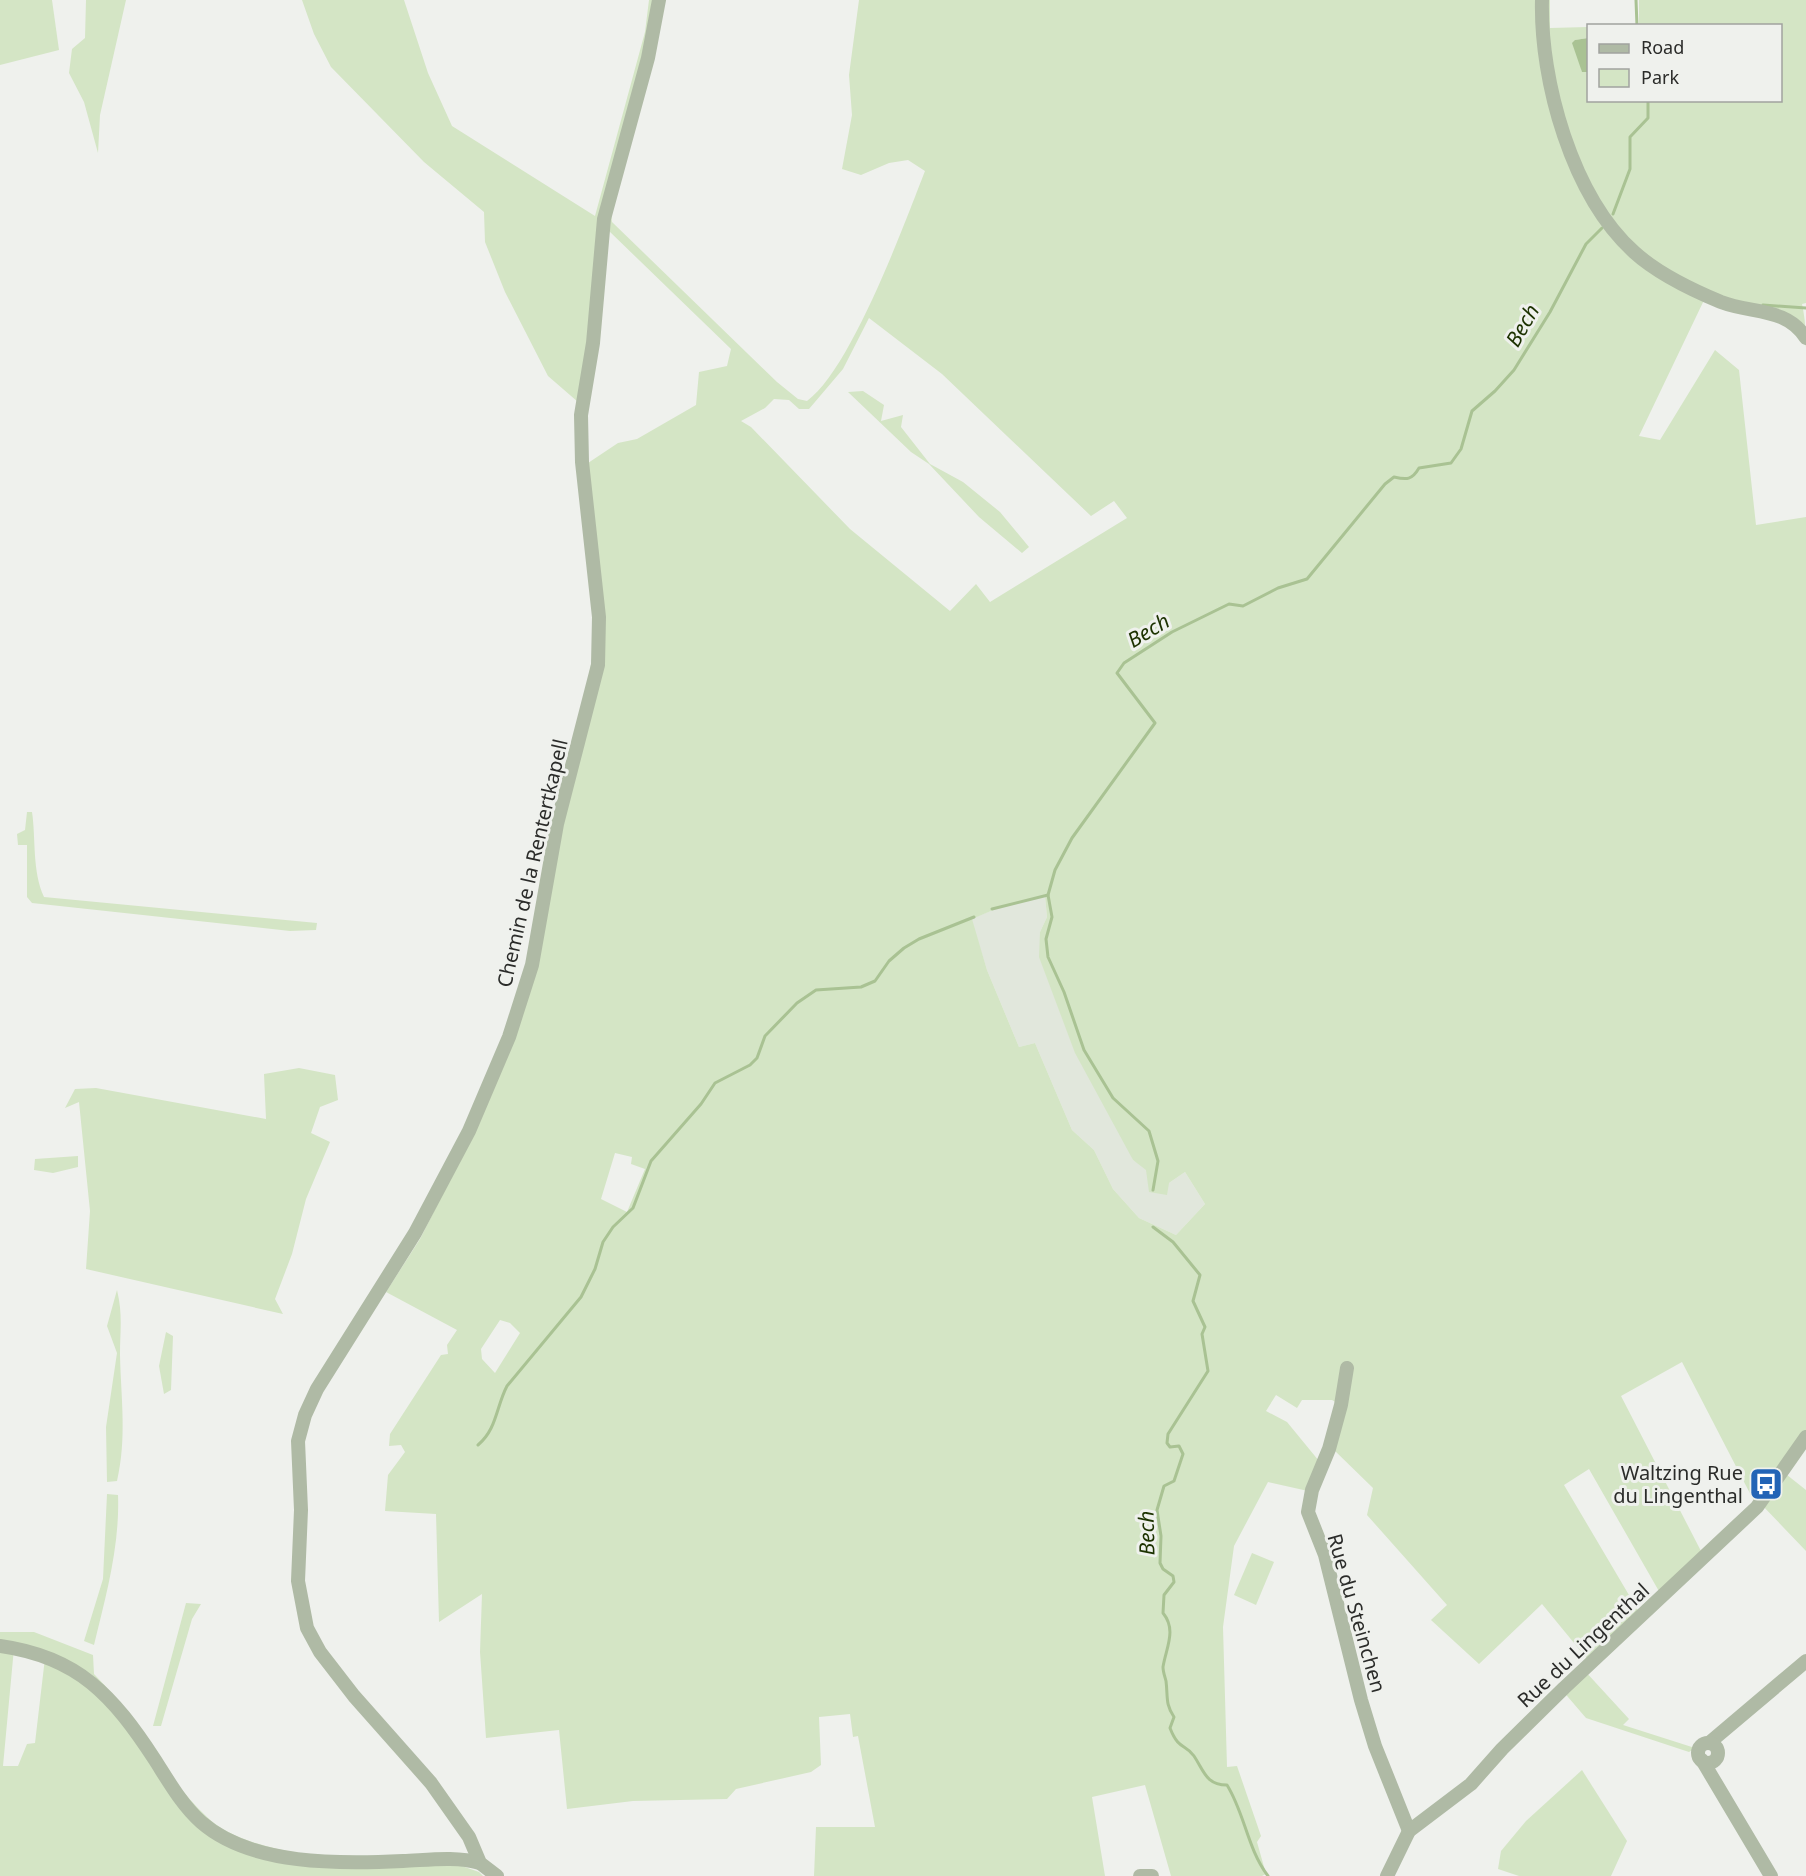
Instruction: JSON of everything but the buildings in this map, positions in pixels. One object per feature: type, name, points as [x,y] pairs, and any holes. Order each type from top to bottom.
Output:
[{"type":"street","name":"Chemin de la Rentertkapell","points":[[497,1876],[480,1863],[469,1837],[431,1783],[354,1696],[320,1652],[308,1628],[298,1581],[301,1510],[298,1441],[305,1415],[317,1389],[415,1233],[468,1131],[509,1037],[532,965],[557,824],[598,665],[598,606],[584,484],[581,415],[593,343],[604,219],[648,58],[659,0]]},
{"type":"street","points":[[1542,0],[1542,25],[1560,122],[1583,182],[1608,222],[1643,259],[1716,300],[1735,307],[1778,314],[1793,322],[1806,338]]},
{"type":"street","name":"Rue du Steinchen","points":[[1347,1368],[1341,1405],[1329,1449],[1312,1490],[1308,1512],[1325,1556],[1370,1728],[1408,1831]]},
{"type":"street","name":"Rue du Lingenthal","points":[[1387,1876],[1408,1831],[1471,1784],[1502,1749],[1564,1688],[1756,1507],[1806,1437]]},
{"type":"street","points":[[0,1646],[67,1665],[93,1682],[113,1702],[142,1740],[176,1794],[202,1822],[224,1837],[254,1849],[329,1862],[459,1860],[480,1863]]},
{"type":"street","points":[[1706,1761],[1716,1757],[1717,1751],[1709,1743],[1806,1661]]},
{"type":"street","points":[[1706,1761],[1771,1876]]},
{"type":"street","points":[[1706,1761],[1781,1876]]},
{"type":"street","points":[[1140,1876],[1152,1876]]},
{"type":"shaded area","points":[[1587,38],[1587,72],[1582,72],[1572,43],[1575,40]]},
{"type":"shaded area","points":[[1045,896],[1047,917],[1040,932],[1133,1160],[1169,1183],[1185,1172],[1205,1204],[1176,1235],[1139,1218],[1113,1189],[1094,1150],[1072,1130],[1035,1043],[1019,1047],[987,970],[971,919],[1005,905]]},
{"type":"green space","points":[[0,0],[52,0],[59,50],[0,65]]},
{"type":"green space","points":[[86,0],[126,0],[100,115],[98,153],[84,102],[69,73],[72,49],[85,38]]},
{"type":"green space","points":[[302,0],[404,0],[428,73],[452,126],[595,216],[645,32],[649,0],[663,0],[611,213],[612,222],[777,382],[798,399],[807,401],[824,384],[858,328],[890,259],[925,171],[908,160],[889,163],[861,175],[842,169],[852,115],[849,75],[859,0],[1550,0],[1550,28],[1587,27],[1587,38],[1575,40],[1582,72],[1587,72],[1587,102],[1782,102],[1782,24],[1639,24],[1639,0],[1806,0],[1806,303],[1802,304],[1806,347],[1801,330],[1706,296],[1639,436],[1660,440],[1715,350],[1739,370],[1756,525],[1806,517],[1806,1437],[1782,1471],[1806,1490],[1806,1551],[1760,1503],[1757,1507],[1682,1362],[1621,1396],[1702,1553],[1660,1593],[1589,1469],[1564,1485],[1639,1612],[1588,1660],[1542,1604],[1479,1664],[1431,1620],[1447,1605],[1367,1515],[1373,1488],[1334,1450],[1341,1405],[1332,1400],[1302,1400],[1297,1408],[1276,1395],[1266,1411],[1287,1422],[1319,1461],[1308,1491],[1268,1482],[1234,1546],[1223,1627],[1227,1767],[1237,1766],[1261,1836],[1257,1842],[1266,1874],[1262,1876],[1171,1876],[1145,1785],[1092,1797],[1105,1876],[814,1876],[816,1827],[875,1827],[858,1736],[853,1737],[850,1714],[819,1717],[821,1765],[811,1772],[736,1789],[727,1799],[633,1801],[567,1809],[559,1730],[486,1738],[480,1652],[482,1594],[439,1622],[436,1514],[385,1511],[388,1475],[405,1452],[401,1445],[389,1446],[390,1434],[441,1355],[448,1354],[447,1345],[457,1330],[386,1292],[420,1239],[473,1134],[548,910],[595,641],[578,402],[548,376],[505,292],[485,242],[484,212],[424,162],[331,67],[314,34]],"holes":[[[609,231],[731,349],[727,366],[699,372],[696,405],[637,439],[618,443],[588,463],[587,400]],[[869,318],[942,374],[1091,516],[1114,501],[1127,518],[990,602],[976,584],[950,611],[850,529],[751,427],[741,421],[765,408],[774,399],[789,400],[799,409],[809,409],[843,369]],[[1045,896],[1047,917],[1040,932],[1039,957],[1075,1053],[1133,1160],[1146,1170],[1149,1192],[1167,1195],[1169,1183],[1185,1172],[1205,1204],[1176,1235],[1139,1218],[1113,1189],[1094,1150],[1072,1130],[1035,1043],[1019,1047],[987,970],[972,919],[1005,905]],[[615,1153],[632,1157],[631,1164],[645,1169],[627,1212],[601,1199]],[[500,1320],[510,1323],[520,1333],[495,1373],[482,1359],[481,1349]]]},
{"type":"green space","points":[[863,391],[884,405],[881,421],[903,415],[901,427],[930,464],[963,482],[1000,512],[1029,547],[1022,553],[979,517],[929,464],[911,452],[848,392]]},
{"type":"green space","points":[[27,812],[32,812],[36,866],[44,897],[317,923],[316,930],[290,931],[32,903],[27,897],[27,845],[18,845],[17,834],[25,830]]},
{"type":"green space","points":[[299,1068],[335,1075],[338,1100],[320,1107],[311,1133],[330,1142],[306,1199],[292,1254],[275,1299],[283,1314],[86,1269],[90,1211],[79,1102],[65,1108],[75,1089],[96,1088],[266,1119],[264,1074]]},
{"type":"green space","points":[[78,1156],[78,1167],[53,1173],[34,1170],[35,1159]]},
{"type":"green space","points":[[117,1290],[121,1315],[122,1449],[117,1481],[107,1482],[106,1427],[117,1353],[107,1326]]},
{"type":"green space","points":[[166,1332],[173,1336],[171,1390],[164,1394],[159,1366]]},
{"type":"green space","points":[[107,1494],[118,1495],[117,1533],[94,1645],[84,1641],[103,1579]]},
{"type":"green space","points":[[1252,1553],[1274,1562],[1256,1605],[1234,1595]]},
{"type":"green space","points":[[186,1603],[201,1604],[192,1619],[161,1726],[153,1726]]},
{"type":"green space","points":[[0,1632],[34,1632],[93,1655],[94,1674],[124,1709],[177,1784],[207,1817],[229,1832],[258,1844],[291,1852],[363,1860],[459,1865],[479,1872],[483,1876],[0,1876]],"holes":[[[14,1648],[45,1658],[35,1743],[27,1744],[18,1766],[3,1766]]]},
{"type":"green space","points":[[1584,1670],[1629,1719],[1623,1725],[1695,1748],[1689,1752],[1586,1718],[1562,1690]]},
{"type":"green space","points":[[1582,1770],[1627,1841],[1611,1876],[1519,1876],[1498,1869],[1501,1851],[1526,1821]]},
{"type":"waterway","name":"Bech","points":[[1636,0],[1637,24]]},
{"type":"waterway","name":"Bech","points":[[1613,214],[1630,169],[1630,137],[1648,118],[1648,102]]},
{"type":"waterway","name":"Bech","points":[[1153,1190],[1158,1161],[1149,1131],[1113,1098],[1084,1050],[1064,992],[1048,957],[1046,939],[1052,917],[1048,895],[1055,870],[1072,838],[1155,723],[1117,673],[1124,663],[1172,632],[1229,604],[1243,606],[1278,588],[1307,579],[1385,484],[1394,477],[1406,479],[1411,477],[1419,468],[1451,463],[1461,449],[1472,411],[1514,370],[1550,312],[1586,244],[1602,228]]},
{"type":"waterway","points":[[1763,305],[1806,308]]},
{"type":"waterway","points":[[992,909],[1048,895]]},
{"type":"waterway","points":[[478,1445],[493,1425],[507,1386],[581,1297],[595,1269],[603,1242],[613,1227],[633,1208],[651,1161],[701,1104],[715,1083],[750,1065],[757,1058],[765,1036],[797,1003],[816,990],[861,987],[875,981],[889,961],[904,948],[919,939],[974,917]]},
{"type":"waterway","name":"Bech","points":[[1153,1227],[1173,1242],[1200,1275],[1193,1301],[1205,1327],[1202,1334],[1208,1371],[1168,1434],[1167,1443],[1170,1447],[1179,1446],[1183,1454],[1174,1481],[1164,1486],[1157,1510],[1161,1536],[1160,1563],[1163,1569],[1173,1576],[1174,1582],[1164,1595],[1163,1613],[1170,1633],[1163,1667],[1168,1704],[1174,1717],[1170,1728],[1179,1744],[1191,1752],[1210,1780],[1227,1785],[1255,1854],[1268,1876]]},
{"type":"place","name":"Waltzing Rue du Lingenthal","points":[[1766,1484]]}]
